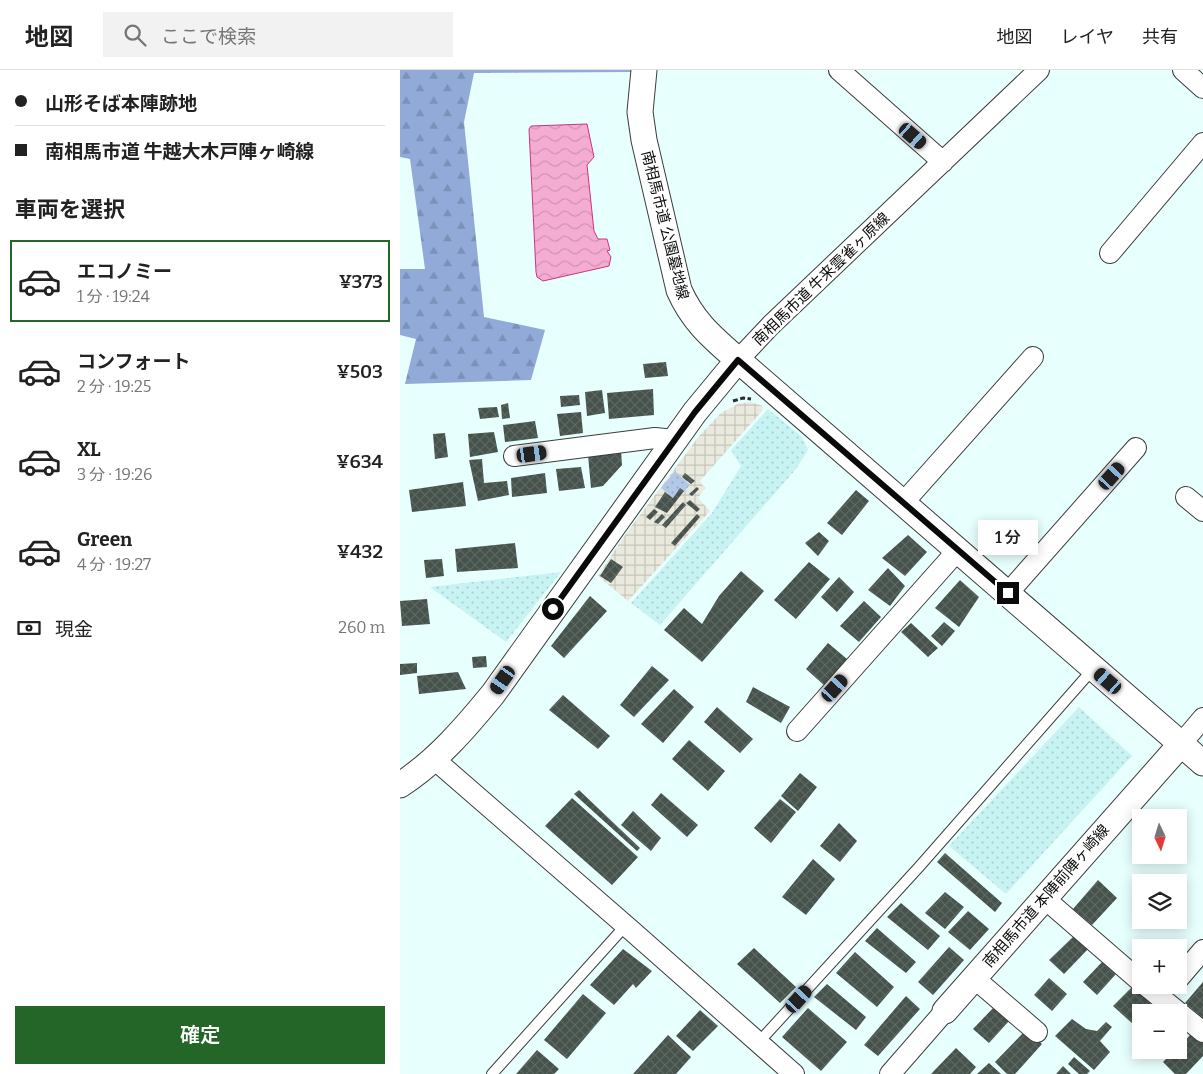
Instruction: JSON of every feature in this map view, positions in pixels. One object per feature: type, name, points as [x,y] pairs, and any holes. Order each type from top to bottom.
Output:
[{"type":"street","name":"南相馬市道 公園墓地線","points":[[644,70],[640,112],[644,140],[679,290],[686,307],[696,320],[738,360],[1203,763]]},
{"type":"street","points":[[839,70],[943,162]]},
{"type":"street","name":"南相馬市道 牛来雲雀ヶ原線","points":[[400,785],[434,759],[464,729],[494,694],[675,440],[709,394],[738,360],[771,325],[1039,70]]},
{"type":"street","points":[[1183,70],[1202,86]]},
{"type":"street","points":[[1110,254],[1203,143]]},
{"type":"street","points":[[904,503],[1033,357]]},
{"type":"street","points":[[514,456],[655,438],[675,440]]},
{"type":"street","points":[[1008,593],[1136,448]]},
{"type":"street","points":[[1186,497],[1203,511]]},
{"type":"street","points":[[797,731],[958,550]]},
{"type":"street","name":"南相馬市道 本陣前陣ヶ崎線","points":[[890,1074],[1203,718]]},
{"type":"street","points":[[434,759],[626,925],[794,1074]]},
{"type":"street","points":[[1044,898],[1132,974]]},
{"type":"street","points":[[1187,969],[1203,950]]},
{"type":"street","points":[[974,978],[1038,1032]]},
{"type":"street","points":[[1170,994],[1203,1032]]},
{"type":"lane","points":[[758,1043],[926,860],[1094,668]]},
{"type":"lane","points":[[492,1074],[626,925]]},
{"type":"shaded area","points":[[750,402],[763,406],[762,411],[700,481],[705,488],[698,498],[710,511],[628,601],[598,576],[622,539],[700,435],[721,413],[738,404]]},
{"type":"shaded area","points":[[768,409],[802,437],[808,450],[796,469],[660,625],[631,603],[712,513],[741,466],[731,450]]},
{"type":"shaded area","points":[[675,471],[690,485],[676,500],[661,488]]},
{"type":"shaded area","points":[[561,572],[506,642],[430,587]]},
{"type":"shaded area","points":[[1079,707],[1132,756],[1006,894],[949,846]]},
{"type":"green space","points":[[400,70],[646,70],[631,72],[474,73],[464,122],[484,317],[545,330],[531,380],[405,384],[416,339],[400,335],[400,269],[425,269],[410,159],[400,157]]},
{"type":"water","points":[[587,124],[594,157],[587,165],[594,231],[598,239],[607,239],[610,250],[607,251],[611,257],[609,266],[543,281],[537,277],[536,272],[529,129],[531,126]]},
{"type":"building","points":[[666,362],[668,376],[645,378],[643,364]]},
{"type":"building","points":[[653,389],[654,415],[609,419],[607,393]]},
{"type":"building","points":[[602,390],[605,413],[587,416],[585,392]]},
{"type":"building","points":[[579,395],[580,405],[561,407],[560,396]]},
{"type":"building","points":[[508,403],[510,418],[502,419],[501,405]]},
{"type":"building","points":[[497,407],[499,417],[480,419],[478,408]]},
{"type":"building","points":[[581,412],[583,433],[560,436],[557,414]]},
{"type":"building","points":[[535,421],[538,438],[505,442],[503,425]]},
{"type":"building","points":[[494,432],[498,452],[470,457],[468,434]]},
{"type":"building","points":[[445,433],[448,457],[435,459],[433,434]]},
{"type":"building","points":[[621,451],[622,465],[603,486],[591,488],[588,455]]},
{"type":"building","points":[[482,459],[484,483],[507,481],[509,495],[478,501],[469,460]]},
{"type":"building","points":[[581,467],[585,488],[559,491],[556,469]]},
{"type":"building","points":[[545,473],[547,493],[512,497],[511,478]]},
{"type":"building","points":[[685,473],[695,481],[691,484],[682,477]]},
{"type":"building","points":[[463,482],[466,506],[412,512],[409,490]]},
{"type":"building","points":[[697,487],[699,489],[692,496],[689,494]]},
{"type":"building","points":[[680,488],[684,491],[667,513],[655,507],[665,492],[673,498]]},
{"type":"building","points":[[856,490],[869,501],[842,535],[827,523]]},
{"type":"building","points":[[690,500],[700,509],[697,512],[686,503]]},
{"type":"building","points":[[683,502],[686,505],[666,528],[662,525]]},
{"type":"building","points":[[654,509],[658,512],[650,520],[646,517]]},
{"type":"building","points":[[662,514],[665,517],[658,524],[654,522]]},
{"type":"building","points":[[697,514],[700,517],[675,546],[671,543]]},
{"type":"building","points":[[819,532],[829,541],[818,556],[805,543]]},
{"type":"building","points":[[908,535],[927,552],[905,576],[882,558]]},
{"type":"building","points":[[515,543],[518,568],[457,572],[455,549]]},
{"type":"building","points":[[442,559],[444,576],[426,578],[424,560]]},
{"type":"building","points":[[611,559],[623,567],[611,583],[600,576]]},
{"type":"building","points":[[809,562],[830,579],[796,619],[774,600]]},
{"type":"building","points":[[888,568],[905,586],[890,606],[868,590]]},
{"type":"building","points":[[741,571],[764,591],[702,662],[664,630],[684,608],[702,624],[719,596]]},
{"type":"building","points":[[839,577],[854,592],[837,612],[821,597]]},
{"type":"building","points":[[960,580],[979,597],[959,627],[935,608]]},
{"type":"building","points":[[590,596],[607,611],[564,658],[551,646]]},
{"type":"building","points":[[427,599],[430,624],[402,626],[400,601]]},
{"type":"building","points":[[864,601],[881,617],[859,642],[840,626]]},
{"type":"building","points":[[944,622],[955,631],[942,646],[931,636]]},
{"type":"building","points":[[911,623],[938,648],[928,657],[901,632]]},
{"type":"building","points":[[828,643],[847,659],[825,686],[806,669]]},
{"type":"building","points":[[486,656],[487,667],[473,668],[472,657]]},
{"type":"building","points":[[417,663],[417,673],[400,675],[400,664]]},
{"type":"building","points":[[652,666],[669,680],[634,717],[620,705]]},
{"type":"building","points":[[458,672],[466,689],[419,694],[417,676]]},
{"type":"building","points":[[753,687],[790,707],[781,723],[746,702]]},
{"type":"building","points":[[674,689],[694,707],[663,743],[641,724]]},
{"type":"building","points":[[563,695],[610,736],[598,749],[549,710]]},
{"type":"building","points":[[717,707],[753,739],[740,753],[704,722]]},
{"type":"building","points":[[689,740],[725,771],[708,791],[672,759]]},
{"type":"building","points":[[800,773],[817,787],[798,811],[781,796]]},
{"type":"building","points":[[579,790],[640,848],[637,851],[574,794]]},
{"type":"building","points":[[661,793],[698,825],[687,837],[651,805]]},
{"type":"building","points":[[572,798],[638,857],[612,885],[545,826]]},
{"type":"building","points":[[780,799],[796,812],[771,843],[754,828]]},
{"type":"building","points":[[633,811],[661,838],[651,851],[621,825]]},
{"type":"building","points":[[839,823],[857,841],[840,862],[820,846]]},
{"type":"building","points":[[945,853],[1002,903],[995,912],[937,862]]},
{"type":"building","points":[[813,859],[835,879],[806,915],[782,897]]},
{"type":"building","points":[[1098,880],[1117,898],[1092,925],[1073,909]]},
{"type":"building","points":[[945,892],[964,907],[945,929],[925,913]]},
{"type":"building","points":[[901,903],[940,936],[928,950],[887,917]]},
{"type":"building","points":[[968,911],[989,929],[970,950],[948,932]]},
{"type":"building","points":[[877,928],[916,962],[906,973],[865,941]]},
{"type":"building","points":[[1075,935],[1089,948],[1064,974],[1049,960]]},
{"type":"building","points":[[949,947],[964,960],[933,995],[918,982]]},
{"type":"building","points":[[754,948],[796,987],[780,1003],[737,964]]},
{"type":"building","points":[[623,949],[652,971],[636,988],[633,984],[614,1005],[590,985]]},
{"type":"building","points":[[855,952],[894,987],[877,1007],[836,973]]},
{"type":"building","points":[[1103,961],[1117,973],[1097,995],[1083,982]]},
{"type":"building","points":[[1049,978],[1067,994],[1052,1011],[1034,995]]},
{"type":"building","points":[[1203,982],[1203,1018],[1185,1003]]},
{"type":"building","points":[[827,984],[866,1017],[856,1030],[814,997]]},
{"type":"building","points":[[1132,987],[1132,994],[1141,994],[1151,1004],[1132,1004],[1132,1023],[1113,1006]]},
{"type":"building","points":[[583,994],[606,1013],[567,1059],[544,1040]]},
{"type":"building","points":[[906,996],[920,1009],[878,1056],[864,1045]]},
{"type":"building","points":[[994,1007],[1010,1020],[989,1043],[973,1029]]},
{"type":"building","points":[[808,1008],[847,1042],[821,1071],[782,1037]]},
{"type":"building","points":[[700,1010],[718,1026],[693,1051],[676,1036]]},
{"type":"building","points":[[1072,1019],[1086,1029],[1097,1031],[1106,1022],[1112,1027],[1100,1041],[1110,1052],[1094,1070],[1055,1036]]},
{"type":"building","points":[[1026,1030],[1042,1044],[1015,1074],[1007,1074],[995,1062]]},
{"type":"building","points":[[1192,1033],[1203,1043],[1203,1056],[1186,1074],[1175,1074],[1163,1062],[1166,1059],[1187,1059],[1187,1038]]},
{"type":"building","points":[[668,1035],[691,1057],[676,1074],[633,1074]]},
{"type":"building","points":[[956,1048],[976,1067],[970,1074],[931,1074]]},
{"type":"building","points":[[537,1050],[559,1069],[554,1074],[516,1074]]},
{"type":"building","points":[[1074,1057],[1090,1071],[1087,1074],[1079,1074],[1068,1064]]},
{"type":"building","points":[[989,1063],[1001,1074],[977,1074]]},
{"type":"building","points":[[1063,1066],[1071,1074],[1056,1074]]},
{"type":"route","points":[[553,609],[695,412],[738,360],[1008,593]]}]
